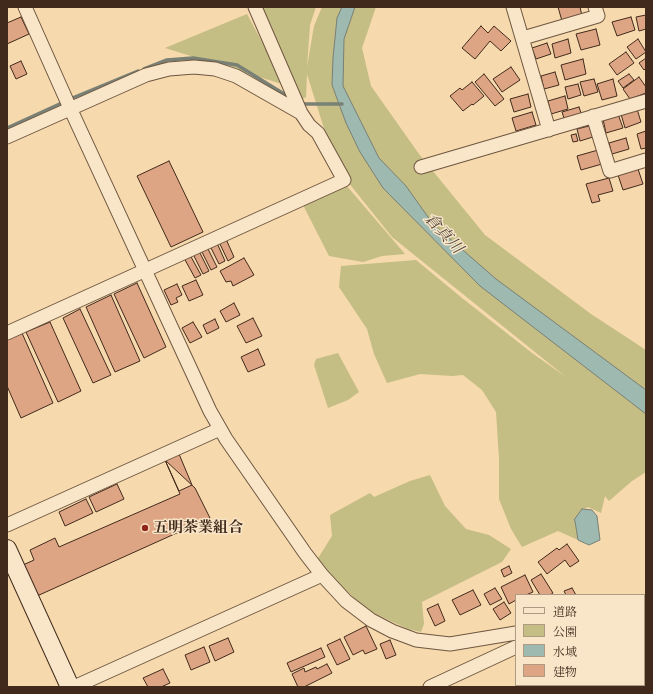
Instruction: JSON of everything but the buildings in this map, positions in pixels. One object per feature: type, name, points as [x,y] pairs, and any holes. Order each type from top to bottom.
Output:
[{"type":"street","points":[[25,7],[210,411],[220,429],[305,553],[322,575],[346,601],[371,620],[392,631],[416,640],[450,644],[515,633]]},
{"type":"street","points":[[7,333],[344,180],[318,133],[309,125],[300,110],[255,7]]},
{"type":"street","points":[[513,7],[548,130]]},
{"type":"street","points":[[523,38],[598,16],[595,7]]},
{"type":"street","points":[[7,137],[68,102],[146,75],[169,69],[194,67],[215,69],[236,76],[300,110]]},
{"type":"street","points":[[421,167],[646,101]]},
{"type":"street","points":[[593,116],[610,171],[646,160]]},
{"type":"street","points":[[7,525],[220,429]]},
{"type":"street","points":[[7,549],[70,687]]},
{"type":"street","points":[[74,687],[322,575]]},
{"type":"street","points":[[430,687],[515,647]]},
{"type":"green space","points":[[260,7],[316,7],[310,25],[307,67],[314,26],[322,7],[376,7],[362,48],[371,86],[419,154],[485,235],[591,314],[646,350],[646,472],[632,481],[609,501],[605,496],[601,513],[588,507],[581,511],[575,521],[578,540],[558,531],[522,547],[511,529],[499,499],[499,458],[496,412],[482,390],[463,375],[452,376],[420,374],[387,383],[374,354],[367,329],[339,287],[341,266],[416,260],[532,353],[566,377],[392,237],[336,167],[307,74],[306,97],[301,100]]},
{"type":"green space","points":[[247,14],[285,85],[165,48]]},
{"type":"green space","points":[[346,185],[405,254],[382,256],[363,262],[329,256],[303,205]]},
{"type":"green space","points":[[338,353],[359,392],[348,400],[328,408],[314,365],[316,359]]},
{"type":"green space","points":[[430,475],[445,506],[466,529],[489,535],[511,549],[502,562],[422,602],[424,624],[421,632],[408,629],[367,610],[315,563],[332,536],[330,515],[370,493],[374,497],[410,481]]},
{"type":"water","name":"倉真川","points":[[342,7],[355,7],[344,39],[343,86],[379,158],[406,186],[433,224],[496,279],[646,390],[646,414],[480,286],[383,188],[360,152],[346,123],[332,85],[337,18]]},
{"type":"water","points":[[582,509],[592,510],[597,516],[600,540],[589,545],[578,540],[574,520]]},
{"type":"waterway","points":[[144,69],[167,60],[193,58],[237,65],[289,97]]},
{"type":"waterway","points":[[70,99],[138,71]]},
{"type":"waterway","points":[[7,128],[64,102]]},
{"type":"waterway","points":[[300,104],[342,104]]},
{"type":"place","name":"五明茶業組合","points":[[145,528]]}]
